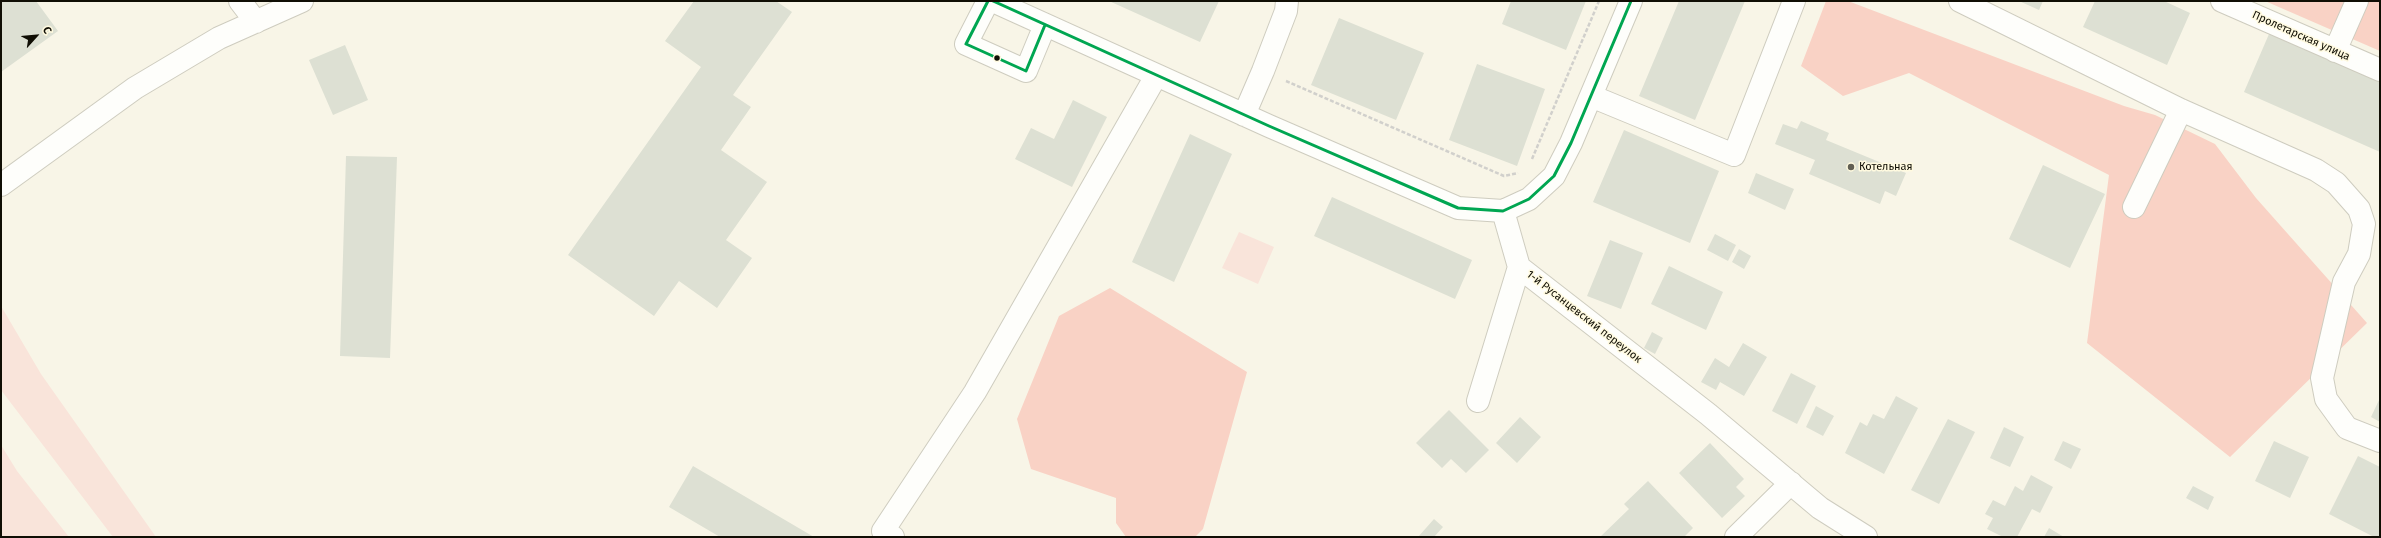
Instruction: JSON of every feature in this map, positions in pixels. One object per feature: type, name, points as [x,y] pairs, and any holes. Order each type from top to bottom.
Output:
[{"type":"street","points":[[240,1],[256,22]]},
{"type":"street","points":[[1,185],[135,88],[219,38],[302,1]]},
{"type":"street","points":[[988,1],[966,44],[1026,70],[1046,25]]},
{"type":"street","points":[[993,1],[1156,76],[1458,208],[1503,211],[1529,199],[1554,176],[1591,96],[1631,1]]},
{"type":"street","points":[[1244,115],[1286,11],[1287,1]]},
{"type":"street","points":[[1591,96],[1734,155],[1794,1]]},
{"type":"street","points":[[1960,1],[2181,110],[2316,170],[2336,183],[2359,209],[2364,224],[2359,254],[2344,282],[2322,378],[2326,398],[2347,428],[2380,441]]},
{"type":"street","name":"Пролетарская улица","points":[[2222,1],[2380,70]]},
{"type":"street","points":[[2335,51],[2357,1]]},
{"type":"street","points":[[885,535],[975,392],[1156,76]]},
{"type":"street","points":[[2134,207],[2181,110]]},
{"type":"street","name":"1-й Русанцевский переулок","points":[[1503,211],[1519,267],[1708,414],[1820,508],[1866,537]]},
{"type":"street","points":[[1478,401],[1519,267]]},
{"type":"street","points":[[1736,537],[1791,483]]},
{"type":"path","points":[[1530,163],[1599,1]]},
{"type":"path","points":[[1263,71],[1504,176],[1519,172]]},
{"type":"shaded area","points":[[1826,1],[1848,1],[2124,106],[2155,115],[2215,144],[2256,198],[2367,323],[2230,457],[2087,343],[2109,175],[1909,73],[1843,96],[1801,66]]},
{"type":"shaded area","points":[[2265,1],[2380,1],[2380,51]]},
{"type":"shaded area","points":[[1239,232],[1274,247],[1258,284],[1222,268]]},
{"type":"shaded area","points":[[1110,288],[1247,372],[1203,529],[1195,537],[1126,537],[1116,523],[1116,498],[1031,469],[1017,419],[1059,316]]},
{"type":"shaded area","points":[[1,306],[41,374],[156,537],[113,537],[1,390]]},
{"type":"shaded area","points":[[1,445],[17,471],[69,537],[1,537]]},
{"type":"building","points":[[1,1],[36,1],[58,31],[1,72]]},
{"type":"building","points":[[694,1],[776,1],[792,12],[733,95],[751,107],[721,150],[767,182],[726,240],[752,258],[717,308],[679,281],[654,316],[568,255],[701,67],[665,41]]},
{"type":"building","points":[[1109,1],[1219,1],[1200,42]]},
{"type":"building","points":[[1511,1],[1586,1],[1566,50],[1502,24]]},
{"type":"building","points":[[1679,1],[1745,1],[1695,120],[1639,96]]},
{"type":"building","points":[[2019,1],[2043,1],[2039,10]]},
{"type":"building","points":[[2095,1],[2164,1],[2190,13],[2167,65],[2083,27]]},
{"type":"building","points":[[1339,18],[1424,53],[1396,120],[1311,85]]},
{"type":"building","points":[[2269,34],[2380,82],[2380,152],[2244,92]]},
{"type":"building","points":[[345,45],[368,100],[333,115],[309,60]]},
{"type":"building","points":[[1477,64],[1545,89],[1517,166],[1449,140]]},
{"type":"building","points":[[1073,100],[1107,117],[1072,187],[1015,159],[1031,128],[1054,139]]},
{"type":"building","name":"Котельная","points":[[1801,121],[1829,133],[1826,140],[1906,173],[1896,196],[1885,191],[1880,204],[1809,174],[1815,160],[1775,144],[1783,124],[1797,129]]},
{"type":"building","points":[[1624,130],[1719,171],[1690,243],[1593,202]]},
{"type":"building","points":[[1190,134],[1232,154],[1174,282],[1132,262]]},
{"type":"building","points":[[346,156],[397,157],[390,358],[340,356]]},
{"type":"building","points":[[2043,165],[2105,194],[2070,268],[2009,239]]},
{"type":"building","points":[[1756,173],[1794,189],[1785,210],[1748,193]]},
{"type":"building","points":[[1332,197],[1472,260],[1455,299],[1314,236]]},
{"type":"building","points":[[1715,234],[1736,245],[1728,261],[1707,250]]},
{"type":"building","points":[[1610,240],[1643,253],[1621,309],[1587,296]]},
{"type":"building","points":[[1739,249],[1751,256],[1744,269],[1732,262]]},
{"type":"building","points":[[1669,266],[1723,292],[1706,330],[1651,304]]},
{"type":"building","points":[[1652,332],[1663,338],[1655,354],[1644,348]]},
{"type":"building","points":[[1743,343],[1767,357],[1744,396],[1720,382],[1716,390],[1701,382],[1715,358],[1729,367]]},
{"type":"building","points":[[1791,373],[1816,386],[1797,424],[1772,411]]},
{"type":"building","points":[[1896,396],[1918,408],[1884,474],[1845,453],[1860,422],[1867,426],[1873,414],[1884,419]]},
{"type":"building","points":[[2380,398],[2380,422],[2371,417]]},
{"type":"building","points":[[1816,406],[1834,416],[1823,436],[1806,427]]},
{"type":"building","points":[[1449,410],[1489,450],[1466,473],[1451,459],[1442,468],[1416,443]]},
{"type":"building","points":[[1520,417],[1541,437],[1517,463],[1496,443]]},
{"type":"building","points":[[1948,419],[1975,432],[1939,504],[1911,490]]},
{"type":"building","points":[[2004,427],[2024,437],[2010,467],[1990,458]]},
{"type":"building","points":[[2063,441],[2081,449],[2071,469],[2054,460]]},
{"type":"building","points":[[2274,441],[2309,457],[2290,498],[2255,481]]},
{"type":"building","points":[[1710,443],[1744,479],[1736,487],[1745,496],[1722,518],[1679,473]]},
{"type":"building","points":[[2358,456],[2380,467],[2380,537],[2374,537],[2329,514]]},
{"type":"building","points":[[693,466],[814,537],[720,537],[669,507]]},
{"type":"building","points":[[2031,475],[2053,487],[2040,513],[2032,509],[2017,537],[2003,537],[1987,529],[1993,518],[1985,514],[1993,500],[2005,506],[2015,486],[2023,491]]},
{"type":"building","points":[[1648,481],[1693,528],[1684,537],[1600,537],[1629,509],[1624,504]]},
{"type":"building","points":[[2193,486],[2214,497],[2208,510],[2186,498]]},
{"type":"building","points":[[1434,519],[1443,527],[1434,537],[1418,537]]},
{"type":"building","points":[[2049,528],[2064,537],[2044,537]]},
{"type":"transit line","points":[[988,1],[966,44],[1026,71],[1045,25]]},
{"type":"transit line","points":[[993,1],[1269,126],[1458,208],[1503,211],[1529,199],[1554,176],[1571,143],[1631,1]]},
{"type":"place","name":"Котельная","points":[[1851,167]]}]
